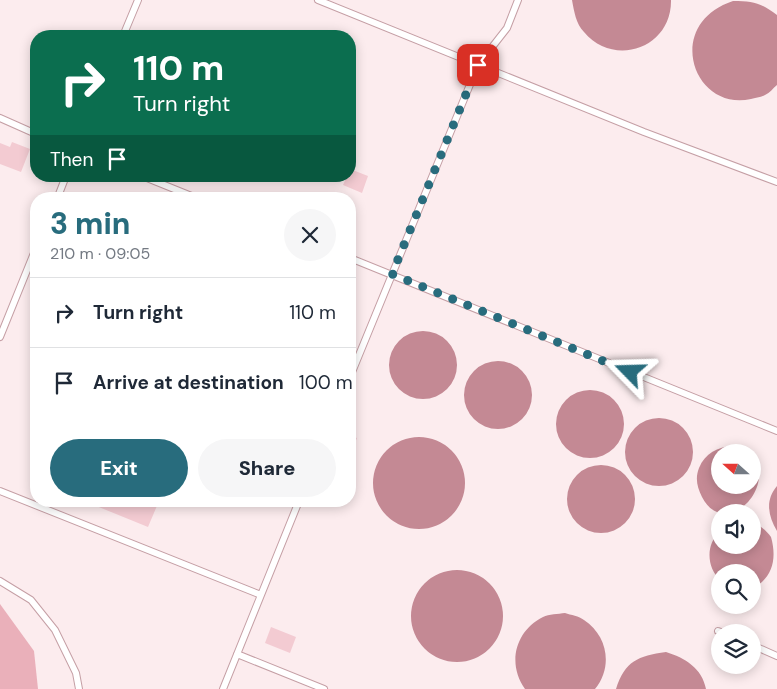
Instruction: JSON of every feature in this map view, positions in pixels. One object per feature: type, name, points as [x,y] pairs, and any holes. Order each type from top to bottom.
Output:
[{"type":"lane","points":[[126,30],[138,0]]},
{"type":"lane","points":[[318,0],[644,132],[777,182]]},
{"type":"lane","points":[[356,362],[478,65],[507,28],[518,0]]},
{"type":"lane","points":[[0,118],[30,131]]},
{"type":"lane","points":[[157,182],[182,192]]},
{"type":"lane","points":[[356,260],[777,431]]},
{"type":"lane","points":[[0,337],[30,263]]},
{"type":"lane","points":[[0,491],[30,503]]},
{"type":"lane","points":[[40,507],[261,595]]},
{"type":"lane","points":[[223,689],[298,507]]},
{"type":"lane","points":[[0,581],[31,600],[55,630],[76,673],[79,689]]},
{"type":"lane","points":[[761,650],[777,656]]},
{"type":"lane","points":[[237,654],[324,689]]},
{"type":"shaded area","points":[[572,0],[671,0],[669,17],[662,30],[652,41],[639,48],[625,50],[610,49],[596,43],[584,32],[577,21]]},
{"type":"shaded area","points":[[733,1],[756,4],[777,15],[777,85],[767,94],[751,99],[731,99],[714,92],[701,80],[694,63],[693,46],[698,28],[711,12]]},
{"type":"shaded area","points":[[423,331],[436,334],[447,341],[454,352],[457,365],[454,378],[447,389],[436,396],[423,399],[410,396],[399,389],[392,378],[389,365],[392,352],[399,341],[410,334]]},
{"type":"shaded area","points":[[498,361],[511,364],[522,371],[529,382],[532,395],[529,408],[522,419],[511,426],[498,429],[485,426],[474,419],[467,408],[464,395],[467,382],[474,371],[485,364]]},
{"type":"shaded area","points":[[590,390],[603,393],[614,400],[621,411],[624,424],[621,437],[614,448],[603,455],[590,458],[577,455],[566,448],[559,437],[556,424],[559,411],[566,400],[577,393]]},
{"type":"shaded area","points":[[659,418],[672,421],[683,428],[690,439],[693,452],[690,465],[683,476],[672,483],[659,486],[646,483],[635,476],[628,465],[625,452],[628,439],[635,428],[646,421]]},
{"type":"shaded area","points":[[419,437],[428,438],[445,445],[457,457],[464,474],[464,492],[457,509],[445,521],[428,528],[419,529],[410,528],[393,521],[381,509],[374,492],[373,483],[374,474],[381,457],[393,445],[410,438]]},
{"type":"shaded area","points":[[711,453],[711,494],[753,494],[746,504],[711,504],[711,509],[702,497],[697,479],[699,468]]},
{"type":"shaded area","points":[[601,465],[614,468],[625,475],[632,486],[635,499],[632,512],[625,523],[614,530],[601,533],[588,530],[577,523],[570,512],[567,499],[570,486],[577,475],[588,468]]},
{"type":"shaded area","points":[[777,486],[777,531],[770,514],[769,502]]},
{"type":"shaded area","points":[[761,527],[771,537],[774,552],[772,567],[761,583],[761,564],[711,565],[710,549],[711,546],[711,554],[761,554]]},
{"type":"shaded area","points":[[457,570],[466,571],[483,578],[495,590],[502,607],[502,625],[495,642],[483,654],[466,661],[457,662],[448,661],[431,654],[419,642],[412,625],[411,616],[412,607],[419,590],[431,578],[448,571]]},
{"type":"shaded area","points":[[0,604],[34,651],[38,689],[0,689]]},
{"type":"shaded area","points":[[565,613],[582,619],[592,627],[603,643],[606,662],[601,680],[595,689],[525,689],[519,679],[515,659],[520,639],[533,623],[543,617]]},
{"type":"shaded area","points":[[666,652],[680,657],[692,665],[701,675],[706,689],[616,689],[628,666],[640,658]]},
{"type":"building","points":[[12,142],[30,149],[21,172],[0,164],[0,143],[10,147]]},
{"type":"building","points":[[356,171],[368,176],[362,193],[343,185],[344,182],[356,182]]},
{"type":"building","points":[[99,507],[156,507],[148,527]]},
{"type":"building","points":[[271,627],[296,637],[290,653],[265,643]]},
{"type":"route","points":[[478,65],[392,274],[630,372]]}]
